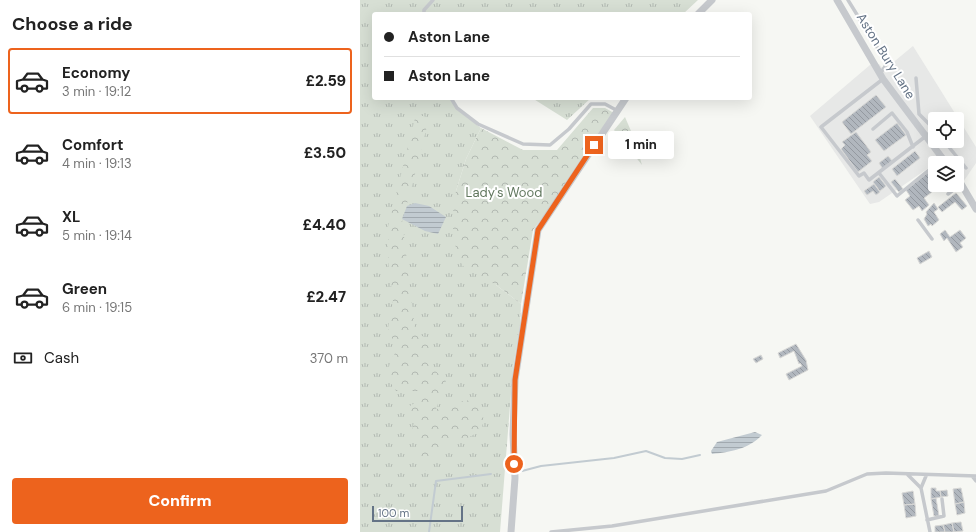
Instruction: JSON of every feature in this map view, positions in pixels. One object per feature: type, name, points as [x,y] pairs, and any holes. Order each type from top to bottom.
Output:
[{"type":"street","points":[[700,12],[712,0]]},
{"type":"street","name":"Aston Bury Lane","points":[[837,0],[882,76],[926,137],[937,156]]},
{"type":"street","points":[[511,532],[515,478],[513,434],[515,380],[538,230],[625,100]]},
{"type":"street","points":[[964,189],[976,209]]},
{"type":"lane","points":[[424,12],[433,0]]},
{"type":"lane","points":[[848,0],[886,64],[882,76],[821,127],[859,176],[864,173],[869,180],[926,137]]},
{"type":"lane","points":[[916,78],[919,114],[928,122]]},
{"type":"lane","points":[[452,100],[457,108],[478,124],[523,144],[550,145],[569,129],[591,104],[605,104],[618,111]]},
{"type":"lane","points":[[873,129],[892,113],[907,132],[913,147]]},
{"type":"lane","points":[[950,148],[966,168]]},
{"type":"lane","points":[[879,173],[897,196],[928,171]]},
{"type":"lane","points":[[918,220],[932,239]]},
{"type":"lane","points":[[551,532],[612,526],[826,491],[867,474],[974,476],[976,481]]},
{"type":"lane","points":[[908,474],[921,488],[930,532]]},
{"type":"lane","points":[[921,488],[926,476]]},
{"type":"lane","points":[[927,520],[944,516],[942,499]]},
{"type":"shaded area","points":[[913,46],[954,112],[928,112],[928,148],[964,148],[964,128],[976,147],[976,163],[964,181],[964,156],[928,156],[928,168],[879,202],[870,204],[810,116],[870,65],[879,64],[884,70]]},
{"type":"shaded area","points":[[415,203],[429,206],[446,217],[438,234],[425,231],[402,219],[407,206]]},
{"type":"shaded area","points":[[755,432],[762,435],[751,444],[732,451],[712,454],[711,451],[717,442]]},
{"type":"green space","points":[[360,0],[698,0],[685,12],[372,12],[372,100],[451,100],[457,109],[481,128],[466,159],[456,191],[496,285],[521,304],[520,325],[513,368],[500,532],[360,532]]},
{"type":"green space","points":[[535,100],[589,100],[567,120]]},
{"type":"green space","name":"Lady's Wood","points":[[593,108],[605,108],[614,113],[564,189],[533,230],[521,304],[496,285],[464,267],[457,257],[452,220],[456,191],[466,159],[481,128],[523,150],[557,150]]},
{"type":"green space","points":[[416,114],[426,117],[427,126],[410,194],[402,219],[415,330],[426,339],[431,348],[427,363],[446,381],[436,409],[460,402],[471,401],[484,409],[482,430],[460,442],[446,438],[426,471],[418,457],[420,444],[411,436],[414,422],[408,407],[420,400],[420,391],[396,391],[386,375],[392,358],[401,344],[393,340],[388,329],[393,301],[388,259],[388,227]]},
{"type":"green space","points":[[625,117],[634,138],[642,165],[614,130]]},
{"type":"building","points":[[876,95],[886,107],[851,134],[842,122]]},
{"type":"building","points":[[897,123],[906,135],[884,151],[875,140]]},
{"type":"building","points":[[856,132],[871,152],[867,155],[872,161],[858,172],[841,149],[845,145],[842,142]]},
{"type":"building","points":[[915,151],[920,158],[897,176],[892,169]]},
{"type":"building","points":[[888,156],[893,162],[883,169],[879,163]]},
{"type":"building","points":[[928,173],[928,192],[932,192],[924,198],[929,205],[922,211],[919,206],[913,210],[905,200],[910,196],[906,190]]},
{"type":"building","points":[[879,177],[886,186],[880,191],[873,182]]},
{"type":"building","points":[[895,179],[903,189],[899,192],[891,182]]},
{"type":"building","points":[[874,184],[880,192],[876,195],[873,191],[867,195],[864,191]]},
{"type":"building","points":[[956,193],[967,206],[962,210],[955,202],[942,212],[938,207]]},
{"type":"building","points":[[934,203],[938,209],[934,212],[939,220],[932,226],[931,224],[928,226],[924,219],[927,214],[926,212]]},
{"type":"building","points":[[945,230],[950,237],[960,230],[966,238],[960,243],[963,247],[956,252],[947,238],[944,241],[940,234]]},
{"type":"building","points":[[929,251],[932,257],[920,264],[917,258]]},
{"type":"building","points":[[796,344],[806,360],[808,370],[789,380],[786,374],[802,366],[800,363],[799,364],[794,351],[780,358],[778,353]]},
{"type":"building","points":[[761,355],[763,359],[756,363],[753,359]]},
{"type":"building","points":[[931,488],[936,488],[936,491],[940,491],[941,497],[931,499]]},
{"type":"building","points":[[961,488],[964,502],[955,504],[953,489]]},
{"type":"building","points":[[947,490],[948,496],[941,497],[940,491]]},
{"type":"building","points":[[913,491],[915,504],[904,505],[902,493]]},
{"type":"building","points":[[936,498],[939,516],[934,516],[931,499]]},
{"type":"building","points":[[964,502],[965,513],[957,515],[955,504]]},
{"type":"building","points":[[915,504],[916,516],[906,518],[904,505]]},
{"type":"building","points":[[961,522],[963,531],[954,532],[952,523]]},
{"type":"building","points":[[952,523],[954,532],[945,532],[943,525]]},
{"type":"building","points":[[943,525],[945,532],[935,532],[935,526]]},
{"type":"waterway","points":[[522,471],[541,466],[614,458],[646,451],[665,458],[682,459],[700,455]]},
{"type":"waterway","points":[[429,532],[436,481],[491,474]]},
{"type":"route","points":[[514,464],[513,434],[515,380],[525,306],[538,230],[594,145]]}]
